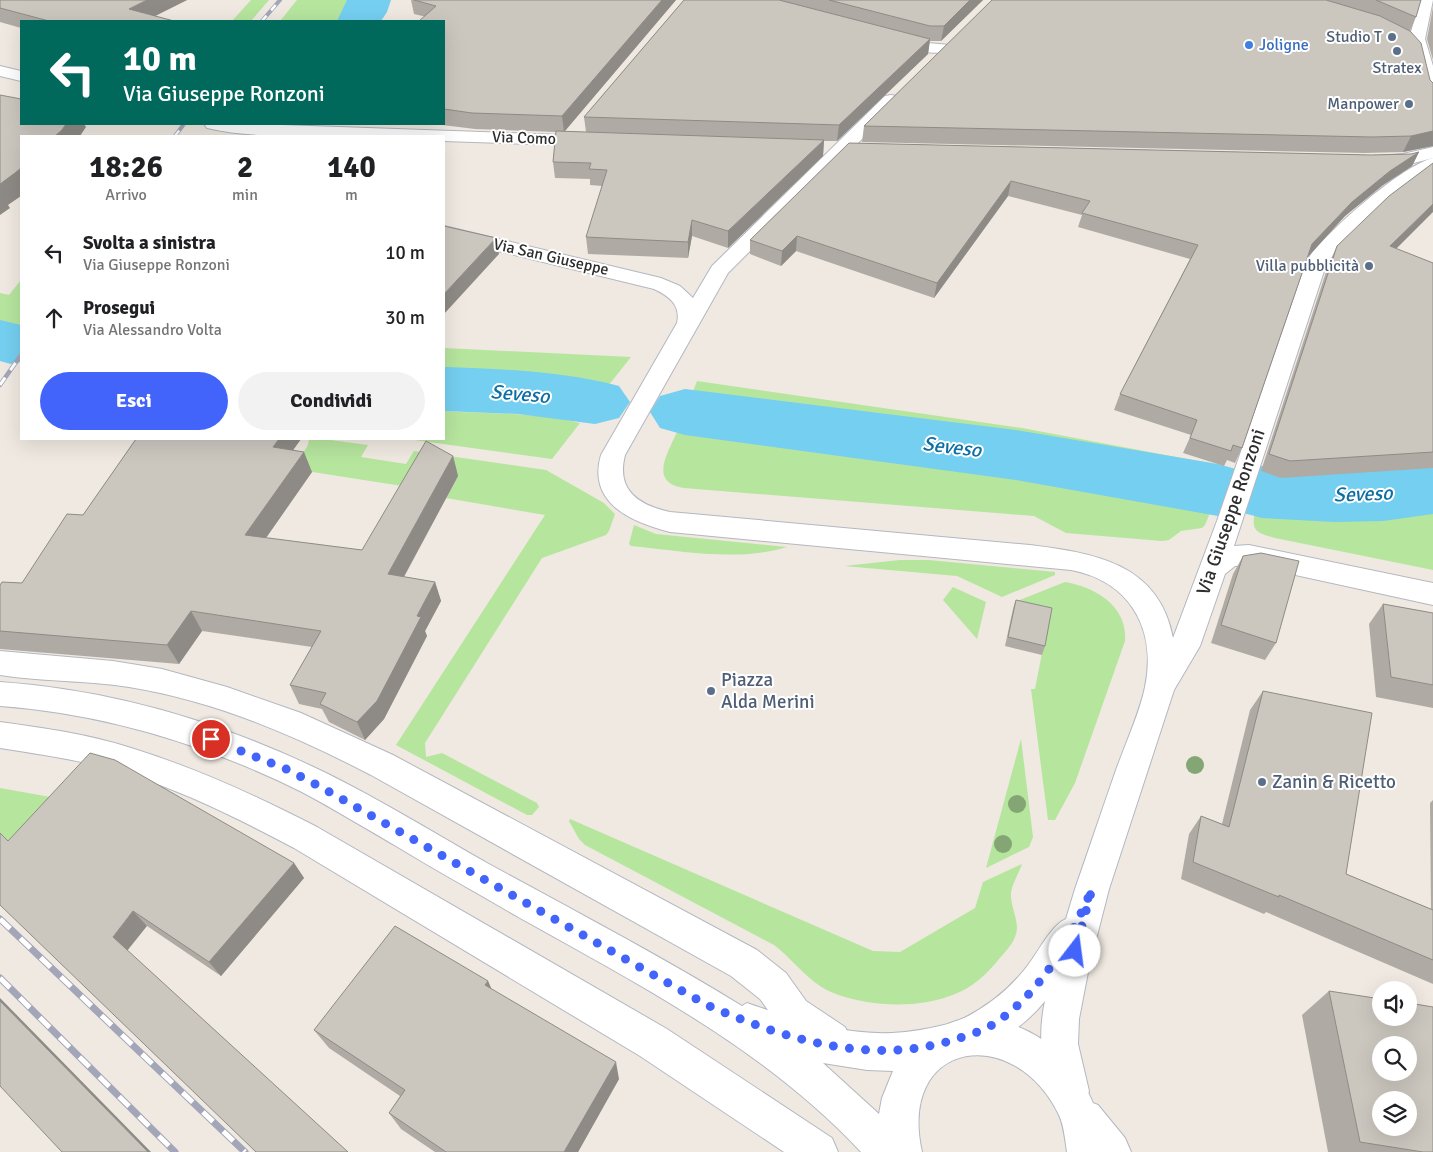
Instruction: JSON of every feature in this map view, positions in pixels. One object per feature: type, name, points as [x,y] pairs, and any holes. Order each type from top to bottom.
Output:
[{"type":"street","points":[[1427,0],[1417,34],[1420,52],[1433,95]]},
{"type":"street","points":[[881,34],[928,48],[944,48]]},
{"type":"street","points":[[930,62],[957,36]]},
{"type":"street","points":[[1404,37],[1420,52]]},
{"type":"street","points":[[0,71],[20,76]]},
{"type":"street","name":"Via San Giuseppe","points":[[445,232],[657,282],[675,285],[707,280],[902,90]]},
{"type":"street","name":"Via Como","points":[[223,125],[297,131],[575,132],[609,141]]},
{"type":"street","points":[[1364,161],[1419,164],[1433,152]]},
{"type":"street","name":"Via Giuseppe Ronzoni","points":[[1087,1152],[1085,1131],[1062,1062],[1059,1044],[1060,1019],[1071,967],[1092,889],[1160,687],[1185,646],[1230,521],[1317,261],[1419,164]]},
{"type":"street","name":"Via San Giuseppe","points":[[688,324],[708,293],[719,270]]},
{"type":"street","name":"Via San Giuseppe","points":[[657,282],[674,291],[686,304],[690,314],[688,324]]},
{"type":"street","points":[[688,324],[613,455],[609,470],[616,492],[626,504],[639,512],[659,520],[1030,555],[1078,562],[1096,567],[1116,576],[1127,584],[1151,609],[1161,642],[1162,671],[1160,687]]},
{"type":"street","points":[[1211,572],[1215,565],[1224,559],[1239,555],[1433,594]]},
{"type":"street","points":[[0,662],[109,672],[180,685],[233,700],[324,736],[744,963],[773,986],[794,1014],[803,1022],[852,1050]]},
{"type":"street","points":[[0,694],[66,701],[128,714],[211,739],[286,769],[358,807],[707,1005],[772,1049],[826,1091],[864,1126],[888,1152]]},
{"type":"street","points":[[0,735],[52,742],[137,762],[215,791],[280,822],[648,1039],[743,1100],[818,1152]]},
{"type":"street","name":"Via Giuseppe Ronzoni","points":[[955,1040],[992,1024],[1032,990],[1048,971],[1075,928],[1092,889]]},
{"type":"street","points":[[707,1005],[768,1030],[852,1050],[905,1051],[929,1048],[955,1040],[979,1037],[999,1039],[1019,1046],[1049,1068],[1060,1080],[1093,1133],[1111,1152]]},
{"type":"street","points":[[902,1152],[898,1120],[904,1088],[914,1070],[926,1056],[955,1040]]},
{"type":"green space","points":[[251,0],[269,0],[252,20],[233,20]]},
{"type":"green space","points":[[297,0],[353,0],[352,11],[347,20],[281,20]]},
{"type":"green space","points":[[20,281],[20,330],[0,330],[0,293],[9,295]]},
{"type":"green space","points":[[445,348],[631,357],[608,386],[570,380],[445,373]]},
{"type":"green space","points":[[697,381],[1022,428],[1224,466],[1226,469],[1225,472],[1095,452],[870,424],[762,403],[716,401],[691,397]]},
{"type":"green space","points":[[445,411],[529,415],[580,423],[552,459],[414,440],[445,440]]},
{"type":"green space","points":[[677,432],[1005,470],[1121,493],[1212,508],[1202,528],[1181,531],[1169,540],[1162,541],[1066,533],[1034,516],[684,488],[673,485],[666,480],[664,473],[666,457]]},
{"type":"green space","points":[[309,440],[330,440],[368,445],[361,457],[406,464],[414,451],[546,470],[604,503],[615,514],[606,535],[542,558],[425,743],[426,757],[442,753],[537,803],[539,807],[532,815],[527,815],[396,745],[545,515],[446,498],[415,488],[306,471],[295,466],[308,445]]},
{"type":"green space","points":[[1433,512],[1433,570],[1275,538],[1257,531],[1254,524],[1255,513],[1344,516]]},
{"type":"green space","points":[[634,525],[656,534],[787,547],[749,554],[729,555],[631,546],[629,544]]},
{"type":"green space","points":[[900,560],[929,560],[1055,572],[1055,575],[1002,597],[957,576],[844,566]]},
{"type":"green space","points":[[1065,582],[1087,588],[1107,600],[1121,618],[1125,629],[1125,641],[1075,783],[1055,820],[1048,820],[1031,689],[1035,689],[1049,617],[1013,609],[1015,602]]},
{"type":"green space","points":[[953,587],[986,602],[977,639],[943,600]]},
{"type":"green space","points":[[1021,739],[1033,837],[1029,847],[986,868]]},
{"type":"green space","points":[[0,788],[73,801],[22,854],[0,834]]},
{"type":"green space","points":[[570,819],[873,951],[900,952],[975,908],[983,882],[1022,864],[1011,893],[1017,924],[1016,934],[1009,947],[985,975],[968,988],[955,994],[941,999],[911,1004],[865,1002],[826,990],[774,945],[585,845],[579,839],[569,821]]},
{"type":"building","points":[[0,0],[147,0],[129,9],[170,20],[45,20],[0,8]]},
{"type":"building","points":[[414,0],[662,0],[562,116],[472,113],[445,109],[445,20],[420,20],[436,6]]},
{"type":"building","points":[[684,0],[779,0],[930,39],[839,125],[584,117]]},
{"type":"building","points":[[829,0],[970,0],[944,26],[930,26]]},
{"type":"building","points":[[992,0],[1326,0],[1380,16],[1410,31],[1421,43],[1430,80],[1433,83],[1433,131],[1411,136],[1372,137],[864,126]]},
{"type":"building","points":[[1376,0],[1421,0],[1416,17]]},
{"type":"building","points":[[0,95],[20,99],[20,125],[65,125],[56,135],[20,135],[20,169],[0,184]]},
{"type":"building","points":[[556,131],[824,140],[728,231],[692,220],[688,242],[586,237],[607,170],[589,169],[591,163],[553,162]]},
{"type":"building","points":[[849,143],[1371,155],[1419,152],[1390,171],[1352,202],[1312,244],[1242,448],[1233,445],[1231,451],[1190,438],[1197,420],[1120,394],[1198,245],[1082,213],[1090,201],[1011,181],[937,283],[797,236],[782,251],[750,240]]},
{"type":"building","points":[[1433,163],[1433,204],[1390,246],[1433,263],[1433,452],[1290,461],[1269,454],[1337,246],[1389,196]]},
{"type":"building","points":[[445,226],[496,238],[445,293]]},
{"type":"building","points":[[135,440],[278,440],[273,447],[304,452],[245,535],[362,550],[426,441],[453,456],[388,574],[435,582],[417,616],[421,617],[377,701],[357,722],[320,704],[326,693],[290,685],[321,631],[191,611],[167,645],[0,631],[0,585],[2,582],[22,583],[67,514],[83,515]]},
{"type":"building","points":[[1261,553],[1299,561],[1276,643],[1221,625],[1243,556]]},
{"type":"building","points":[[1016,600],[1052,608],[1045,646],[1008,637]]},
{"type":"building","points":[[1383,604],[1433,613],[1433,685],[1391,677]]},
{"type":"building","points":[[1263,691],[1372,713],[1346,874],[1433,910],[1433,960],[1279,895],[1279,897],[1193,862],[1201,816],[1229,827]]},
{"type":"building","points":[[90,753],[115,760],[294,863],[209,962],[133,911],[113,937],[348,1152],[256,1152],[0,905],[0,833],[8,841]]},
{"type":"building","points":[[395,926],[488,981],[485,985],[616,1062],[564,1152],[446,1152],[389,1113],[405,1090],[314,1030]]},
{"type":"building","points":[[1329,991],[1372,998],[1372,1026],[1417,1026],[1417,1004],[1433,1007],[1433,1152],[1360,1142]]},
{"type":"building","points":[[0,1001],[148,1152],[62,1152],[0,1086]]},
{"type":"waterway","points":[[360,20],[369,0]]},
{"type":"waterway","name":"Seveso","points":[[0,340],[11,344]]},
{"type":"waterway","name":"Seveso","points":[[445,389],[518,392],[595,402]]},
{"type":"waterway","name":"Seveso","points":[[685,412],[1016,455],[1218,490]]},
{"type":"waterway","name":"Seveso","points":[[1262,492],[1334,496],[1383,495],[1433,488]]},
{"type":"railway","points":[[263,20],[280,0]]},
{"type":"railway","points":[[176,135],[183,125]]},
{"type":"railway","points":[[0,385],[20,356]]},
{"type":"railway","points":[[0,919],[245,1152]]},
{"type":"railway","points":[[0,978],[175,1152]]},
{"type":"place","name":"Studio T","points":[[1392,37]]},
{"type":"place","name":"Joligne","points":[[1249,45]]},
{"type":"place","name":"Stratex","points":[[1397,51]]},
{"type":"place","name":"Manpower","points":[[1409,104]]},
{"type":"place","name":"Villa pubblicità","points":[[1369,266]]},
{"type":"place","name":"Piazza Alda Merini","points":[[711,691]]},
{"type":"place","name":"Zanin & Ricetto","points":[[1262,782]]},
{"type":"route","points":[[211,739],[286,769],[317,785],[707,1005],[768,1030],[831,1046],[852,1050],[879,1051],[905,1051],[929,1048],[975,1033],[992,1024],[1032,990],[1048,971],[1075,928],[1092,889],[1075,951]]}]
